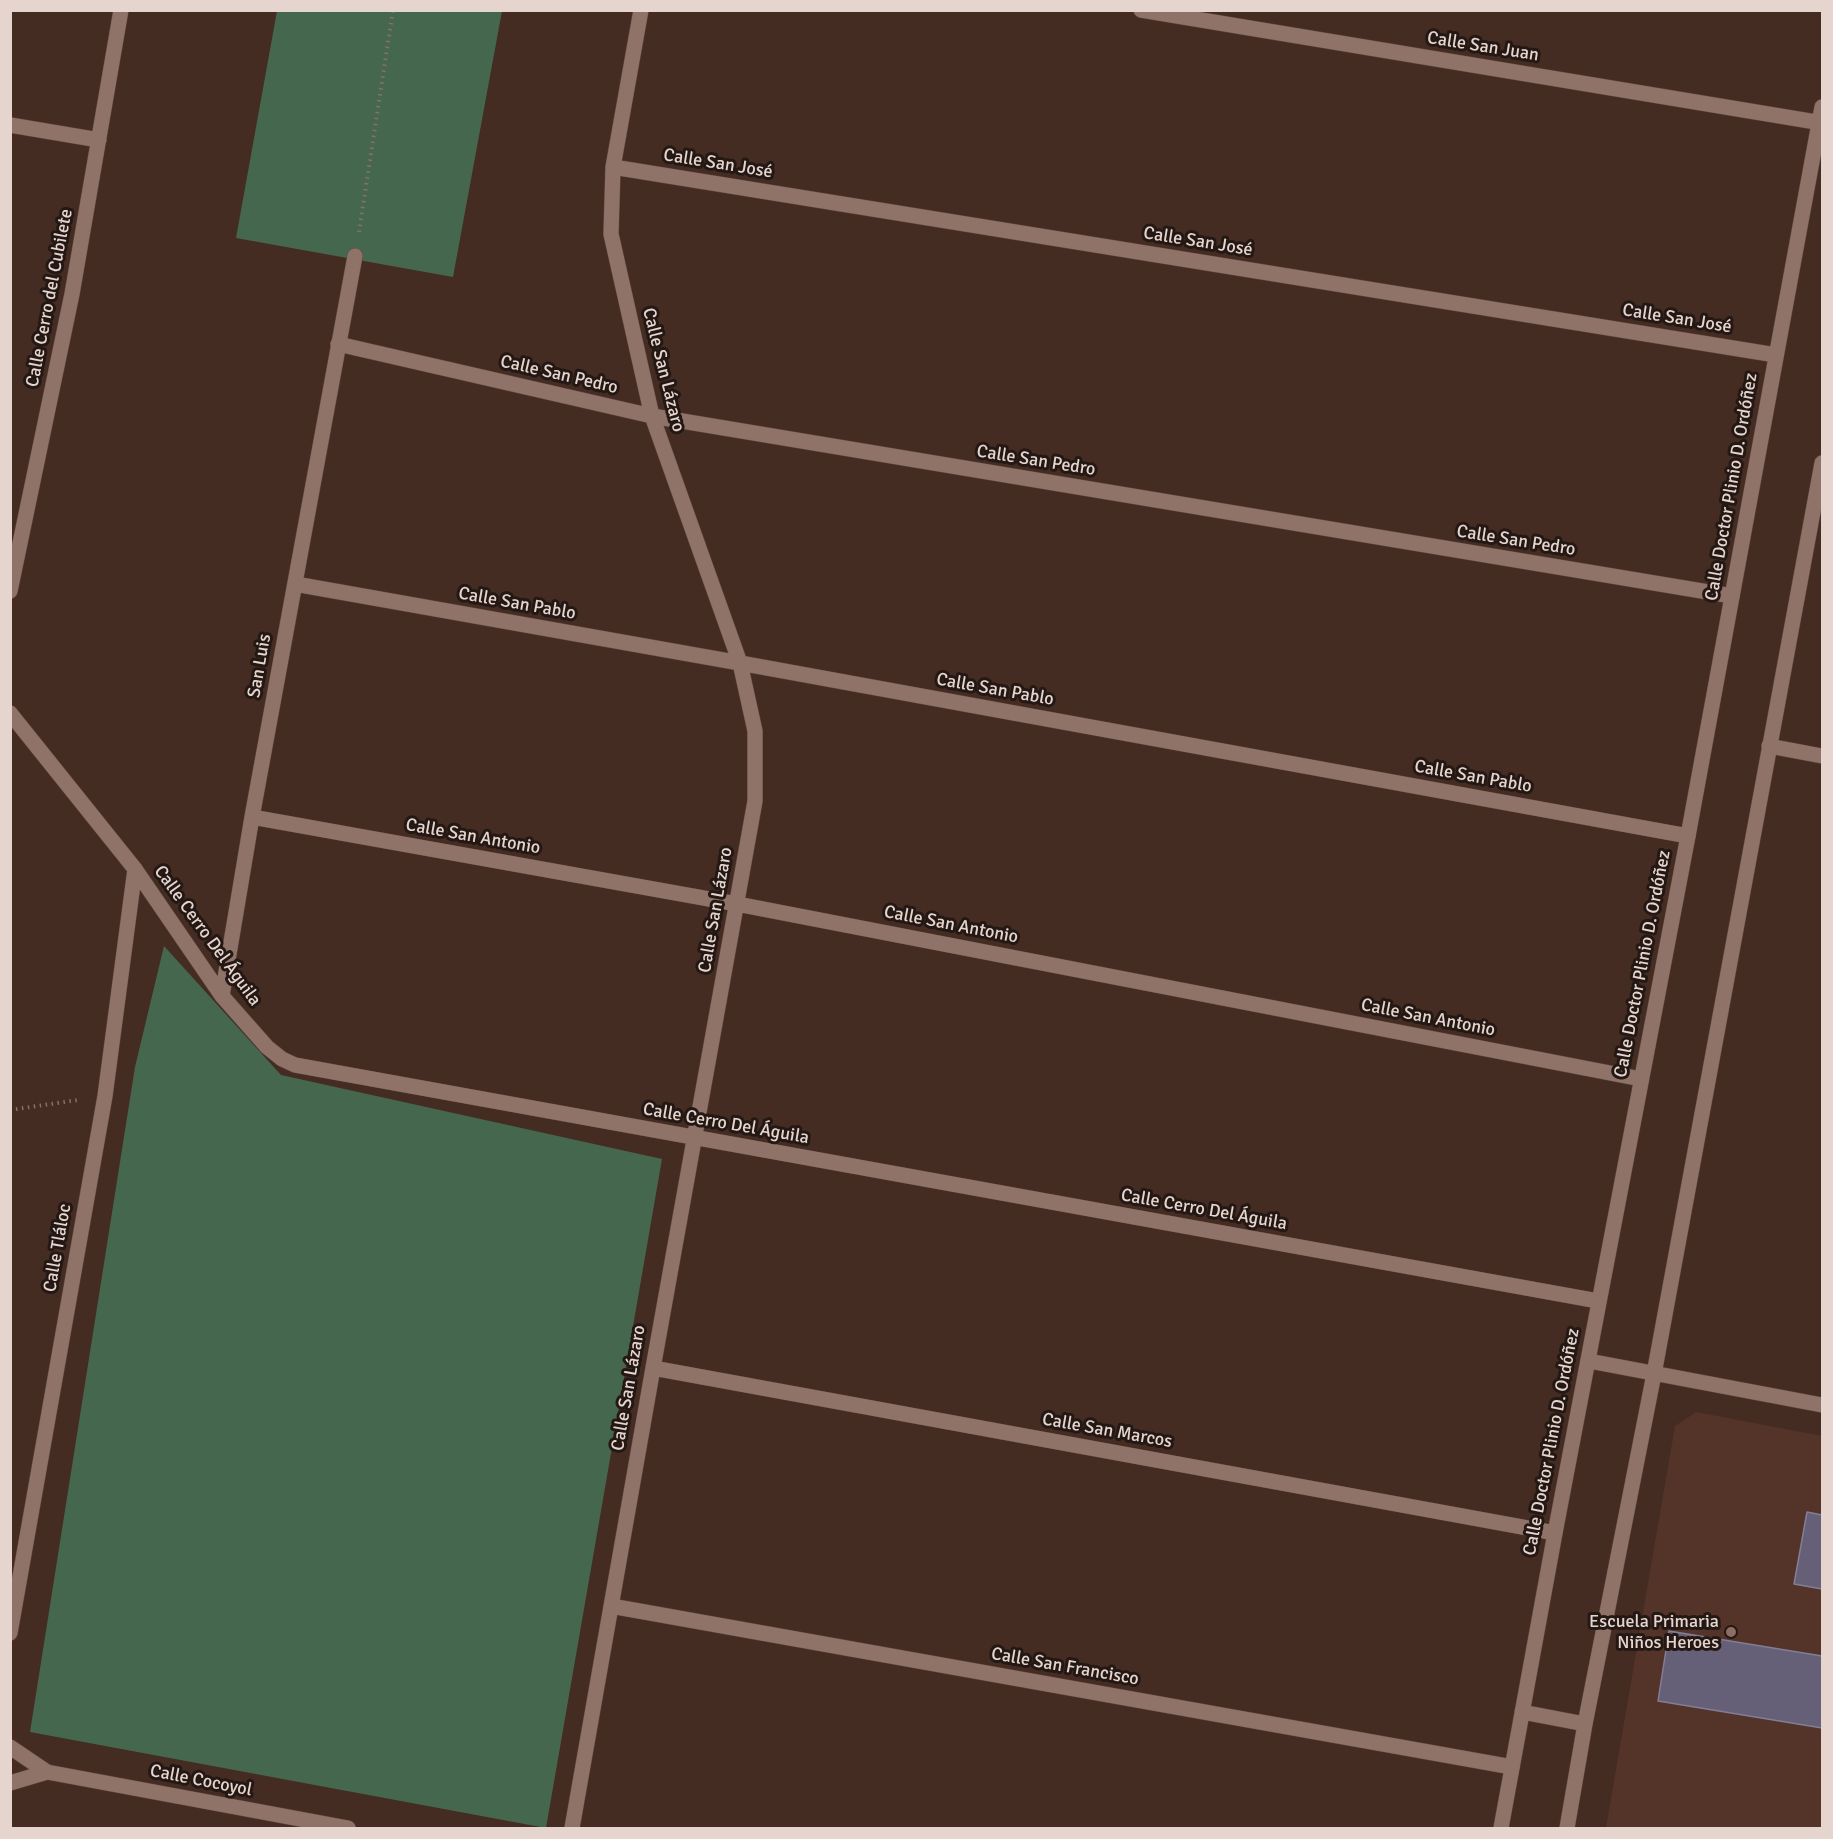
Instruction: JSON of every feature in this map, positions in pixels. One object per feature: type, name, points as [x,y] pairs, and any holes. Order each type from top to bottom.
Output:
[{"type":"street","name":"Calle Cerro del Cubilete","points":[[10,591],[72,294],[121,10]]},
{"type":"street","name":"Calle San Lázaro","points":[[573,1828],[610,1606],[755,801],[755,731],[741,663],[652,416],[610,234],[613,167],[641,10]]},
{"type":"street","name":"Calle San Juan","points":[[1141,10],[1821,123]]},
{"type":"street","name":"Calle Doctor Plinio D. Ordóñez","points":[[1501,1828],[1589,1361],[1598,1301],[1688,836],[1821,123],[1822,107]]},
{"type":"street","points":[[10,125],[99,141]]},
{"type":"street","name":"Calle San José","points":[[613,167],[1776,355]]},
{"type":"street","name":"San Luis","points":[[222,996],[252,817],[355,256]]},
{"type":"street","name":"Calle San Pedro","points":[[338,344],[652,416],[1732,596]]},
{"type":"street","points":[[1567,1828],[1585,1724],[1654,1374],[1822,463]]},
{"type":"street","name":"Calle San Pablo","points":[[295,584],[1688,836]]},
{"type":"street","name":"Calle Cerro Del Águila","points":[[10,713],[135,869],[222,996],[267,1047],[282,1059],[295,1065],[1598,1301]]},
{"type":"street","points":[[1769,746],[1822,756]]},
{"type":"street","name":"Calle San Antonio","points":[[252,817],[737,904],[1641,1079]]},
{"type":"street","name":"Calle Tláloc","points":[[10,1633],[105,1096],[135,869]]},
{"type":"street","points":[[1589,1361],[1822,1405]]},
{"type":"street","name":"Calle San Marcos","points":[[653,1368],[1555,1533]]},
{"type":"street","name":"Calle San Francisco","points":[[610,1606],[1512,1767]]},
{"type":"street","points":[[1522,1712],[1585,1724]]},
{"type":"street","name":"Calle Cocoyol","points":[[10,1747],[47,1772],[348,1828]]},
{"type":"street","name":"Calle Cocoyol","points":[[10,1783],[47,1772]]},
{"type":"path","points":[[355,256],[393,10]]},
{"type":"path","points":[[10,1110],[105,1096]]},
{"type":"shaded area","name":"Escuela Primaria Niños Heroes","points":[[1696,1412],[1822,1436],[1822,1828],[1606,1828],[1675,1426]]},
{"type":"green space","points":[[277,11],[502,11],[453,277],[236,238]]},
{"type":"green space","points":[[164,946],[281,1075],[662,1159],[546,1828],[30,1732],[135,1067]]},
{"type":"building","points":[[1807,1512],[1822,1515],[1822,1589],[1794,1584]]},
{"type":"building","points":[[1669,1631],[1822,1656],[1822,1728],[1658,1701]]},
{"type":"place","name":"Escuela Primaria Niños Heroes","points":[[1731,1632]]}]
